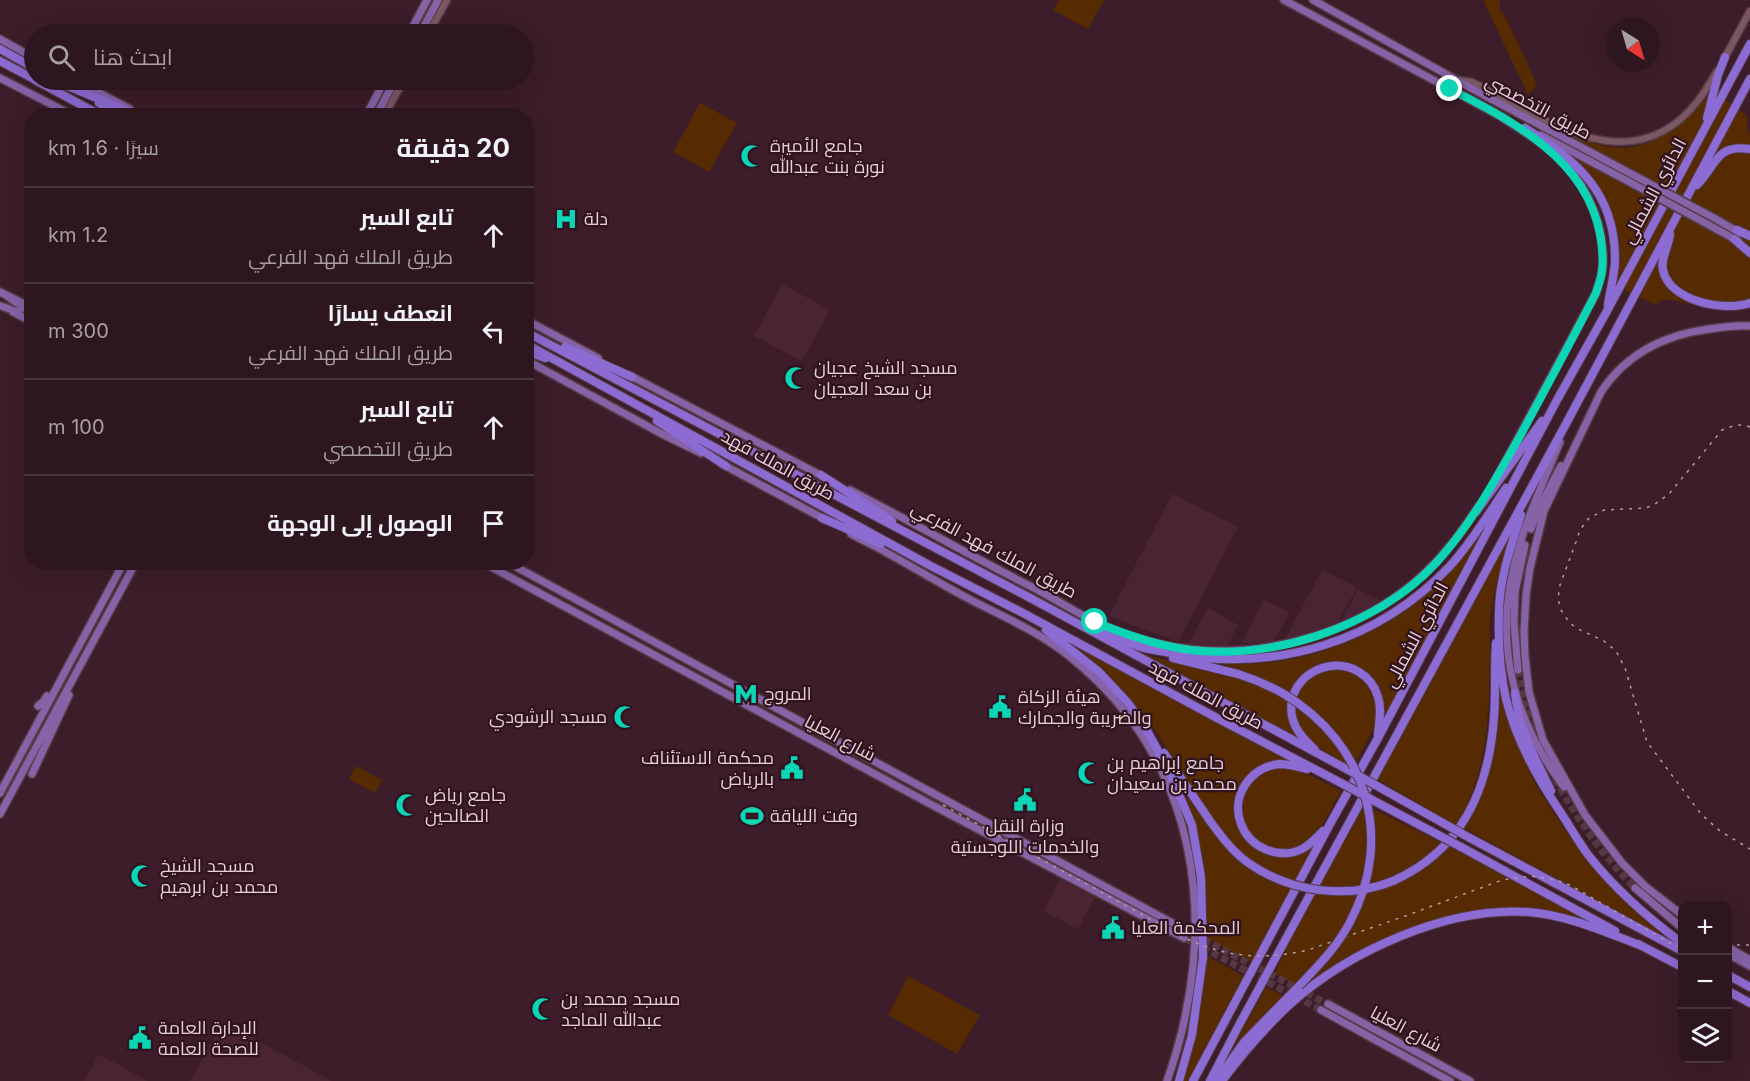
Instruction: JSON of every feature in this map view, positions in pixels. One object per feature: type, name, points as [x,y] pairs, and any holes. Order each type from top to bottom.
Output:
[{"type":"highway","name":"الدائري الشمالي","points":[[1193,1081],[1750,44]]},
{"type":"highway","points":[[0,49],[24,62]]},
{"type":"highway","points":[[1705,128],[1725,57]]},
{"type":"highway","points":[[0,61],[24,73]]},
{"type":"highway","name":"الدائري الشمالي","points":[[1210,1081],[1568,422],[1748,83]]},
{"type":"highway","points":[[55,90],[88,108]]},
{"type":"highway","points":[[74,90],[107,108]]},
{"type":"highway","points":[[77,90],[121,108]]},
{"type":"highway","points":[[64,95],[82,108]]},
{"type":"highway","points":[[1525,128],[1568,157],[1588,178],[1602,199],[1613,235],[1615,260],[1607,311]]},
{"type":"highway","points":[[1690,193],[1703,179],[1718,155],[1728,149],[1738,147],[1750,149]]},
{"type":"highway","points":[[1670,230],[1662,267],[1667,281],[1674,290],[1695,300],[1715,304],[1737,306],[1750,303]]},
{"type":"highway","points":[[1735,235],[1750,237]]},
{"type":"highway","points":[[1735,235],[1750,251]]},
{"type":"highway","points":[[534,334],[632,377]]},
{"type":"highway","name":"طريق الملك فهد","points":[[534,335],[1034,600],[1468,837],[1678,948]]},
{"type":"highway","name":"طريق الملك فهد","points":[[534,348],[929,566],[1023,613],[1678,964]]},
{"type":"highway","points":[[534,354],[577,371]]},
{"type":"highway","points":[[1476,512],[1557,400]]},
{"type":"highway","points":[[634,403],[726,466]]},
{"type":"highway","points":[[1135,645],[1198,658],[1235,660],[1259,659],[1301,652],[1350,637],[1394,612],[1449,567],[1529,455]]},
{"type":"highway","points":[[821,475],[934,548]]},
{"type":"highway","points":[[1023,613],[1099,672],[1128,703],[1222,838],[1247,862],[1286,882],[1320,890],[1367,889],[1394,881],[1423,865],[1449,843],[1469,814],[1477,796],[1490,751],[1494,721],[1495,652],[1500,593],[1508,555],[1526,498]]},
{"type":"highway","points":[[822,518],[929,566]]},
{"type":"highway","points":[[1034,600],[1135,645],[1170,658],[1238,674],[1284,694],[1329,731],[1342,746],[1356,770],[1369,810],[1371,834],[1366,886],[1360,902],[1339,941],[1326,958],[1245,1041],[1216,1081]]},
{"type":"highway","points":[[1498,612],[1501,666],[1506,699],[1523,747],[1538,779],[1589,855],[1613,884],[1637,907],[1678,939]]},
{"type":"highway","points":[[1328,760],[1301,736],[1292,717],[1292,701],[1295,692],[1304,678],[1317,669],[1333,665],[1349,667],[1371,682],[1380,704],[1378,738]]},
{"type":"highway","points":[[1515,693],[1521,725],[1553,801]]},
{"type":"highway","points":[[1145,727],[1185,806],[1192,825],[1201,877],[1203,957],[1192,1035],[1179,1081]]},
{"type":"highway","points":[[1330,824],[1312,842],[1300,850],[1287,853],[1273,852],[1252,841],[1244,831],[1238,812],[1239,797],[1253,775],[1273,765],[1296,766],[1341,783]]},
{"type":"highway","points":[[1222,1081],[1260,1034],[1306,992],[1374,949],[1442,921],[1484,914],[1530,912],[1587,925],[1642,946]]},
{"type":"highway","points":[[1732,978],[1750,987]]},
{"type":"highway","points":[[1732,993],[1750,1003]]},
{"type":"main road","points":[[414,24],[427,0]]},
{"type":"main road","points":[[425,24],[438,0]]},
{"type":"main road","points":[[434,24],[447,0]]},
{"type":"main road","name":"طريق التخصصي","points":[[1284,0],[1709,225],[1735,235]]},
{"type":"main road","name":"طريق التخصصي","points":[[1313,0],[1714,218],[1735,235]]},
{"type":"main road","points":[[1455,79],[1472,82],[1568,130],[1607,142],[1644,139],[1661,132],[1681,118],[1698,101],[1750,11]]},
{"type":"main road","points":[[0,39],[24,52]]},
{"type":"main road","points":[[0,78],[58,108]]},
{"type":"main road","points":[[93,90],[126,108]]},
{"type":"main road","points":[[370,108],[380,90]]},
{"type":"main road","points":[[380,108],[390,90]]},
{"type":"main road","points":[[388,108],[398,90]]},
{"type":"main road","name":"طريق الملك فهد الفرعي","points":[[534,324],[941,538],[1095,622],[1150,642],[1180,649],[1231,652],[1277,647],[1311,638],[1358,620],[1390,602],[1428,571],[1456,540],[1476,512],[1507,460],[1596,293],[1602,271],[1601,241],[1597,217],[1591,203],[1563,162],[1503,117]]},
{"type":"main road","points":[[1,305],[18,312],[21,309],[20,305],[4,294]]},
{"type":"main road","points":[[4,294],[24,304]]},
{"type":"main road","points":[[1,305],[24,316]]},
{"type":"main road","points":[[1518,670],[1514,623],[1515,592],[1520,563],[1531,527],[1607,383],[1629,361],[1651,345],[1663,340],[1687,332],[1750,326]]},
{"type":"main road","points":[[534,364],[1041,636],[1068,655],[1100,684],[1138,730],[1155,759],[1173,800],[1185,840],[1194,889],[1196,925],[1191,990],[1182,1032],[1167,1081]]},
{"type":"main road","points":[[1585,815],[1543,740],[1534,714],[1525,657],[1525,604],[1530,568],[1544,511],[1601,392]]},
{"type":"main road","points":[[1568,422],[1522,539],[1513,570],[1508,596],[1506,633],[1509,668],[1515,693],[1529,729],[1554,773],[1622,863],[1646,887],[1678,911]]},
{"type":"main road","points":[[0,793],[120,570]]},
{"type":"main road","points":[[0,814],[132,570]]},
{"type":"main road","name":"شارع العليا","points":[[497,570],[915,796],[1184,934],[831,736],[522,570]]},
{"type":"main road","points":[[32,774],[99,633]]},
{"type":"main road","points":[[38,706],[43,702],[74,654]]},
{"type":"main road","points":[[1635,888],[1678,924]]},
{"type":"main road","points":[[1732,949],[1750,960]]},
{"type":"main road","points":[[1730,955],[1750,966]]},
{"type":"main road","name":"شارع العليا","points":[[1328,1004],[1470,1081]]},
{"type":"main road","name":"شارع العليا","points":[[1321,1010],[1450,1081]]},
{"type":"shaded area","points":[[1059,0],[1104,0],[1088,29],[1053,10]]},
{"type":"shaded area","points":[[1485,0],[1500,0],[1500,11],[1503,12],[1536,82],[1528,95],[1484,2]]},
{"type":"shaded area","points":[[1710,89],[1747,116],[1750,136],[1750,308],[1725,311],[1671,300],[1662,300],[1656,305],[1613,284],[1612,215],[1600,189],[1574,159],[1571,135],[1611,147],[1626,148],[1641,145],[1655,140],[1680,123]]},
{"type":"shaded area","points":[[700,103],[737,123],[709,172],[673,152]]},
{"type":"shaded area","points":[[782,284],[830,310],[802,361],[754,336]]},
{"type":"shaded area","points":[[1172,494],[1238,527],[1178,642],[1109,616]]},
{"type":"shaded area","points":[[1510,532],[1491,612],[1487,726],[1481,765],[1457,826],[1377,779]]},
{"type":"shaded area","points":[[1479,535],[1481,536],[1381,723],[1382,697],[1377,682],[1365,670],[1349,663],[1331,662],[1315,666],[1297,683],[1290,694],[1287,711],[1290,724],[1299,741],[1124,648],[1244,681],[1248,672],[1221,664],[1294,659],[1318,653],[1363,636],[1415,603],[1445,575]]},
{"type":"shaded area","points":[[1322,570],[1357,587],[1337,624],[1284,641]]},
{"type":"shaded area","points":[[1358,589],[1382,602],[1339,625]]},
{"type":"shaded area","points":[[1263,600],[1290,612],[1274,641],[1241,644]]},
{"type":"shaded area","points":[[1208,608],[1238,625],[1227,646],[1188,644]]},
{"type":"shaded area","points":[[1076,647],[1288,760],[1269,762],[1248,774],[1237,791],[1234,810],[1239,829],[1250,844],[1267,855],[1287,857],[1310,849],[1311,851],[1252,962],[1207,938],[1207,902],[1202,866],[1186,795],[1204,821],[1211,817],[1148,719],[1104,669]]},
{"type":"shaded area","points":[[1339,669],[1362,678],[1376,701],[1377,711],[1372,731],[1353,767],[1324,751],[1309,739],[1302,730],[1296,711],[1300,691],[1306,682],[1324,671]]},
{"type":"shaded area","points":[[1499,682],[1512,733],[1536,785],[1570,838],[1615,891],[1660,928],[1658,934],[1464,828],[1483,793],[1493,757]]},
{"type":"shaded area","points":[[356,766],[382,780],[375,793],[349,779]]},
{"type":"shaded area","points":[[1290,768],[1302,771],[1341,791],[1317,833],[1299,847],[1285,850],[1272,848],[1260,842],[1250,832],[1244,819],[1243,805],[1247,790],[1253,780],[1268,771]]},
{"type":"shaded area","points":[[1363,804],[1442,843],[1416,864],[1386,878],[1354,885],[1320,885]]},
{"type":"shaded area","points":[[1450,847],[1584,918],[1554,912],[1504,908],[1466,912],[1410,929],[1368,949],[1308,987],[1304,988],[1325,965],[1320,960],[1294,984],[1274,974],[1315,893],[1354,894],[1393,884],[1421,870]]},
{"type":"shaded area","points":[[1060,879],[1095,897],[1078,929],[1043,911]]},
{"type":"shaded area","points":[[1206,955],[1243,976],[1188,1081],[1181,1081],[1195,1041]]},
{"type":"shaded area","points":[[908,976],[980,1015],[957,1054],[888,1015]]},
{"type":"shaded area","points":[[1266,987],[1283,996],[1236,1047],[1234,1046]]},
{"type":"shaded area","points":[[223,1022],[332,1081],[190,1081]]},
{"type":"shaded area","points":[[99,1054],[148,1081],[84,1081]]},
{"type":"tunnel","points":[[1518,670],[1525,706],[1541,747]]},
{"type":"tunnel","points":[[1555,779],[1591,836],[1635,888]]},
{"type":"tunnel","points":[[1185,930],[1328,1004]]},
{"type":"tunnel","points":[[1184,938],[1321,1010]]},
{"type":"railway","points":[[1750,427],[1739,425],[1722,430],[1669,494],[1655,504],[1646,508],[1604,510],[1588,519],[1580,530],[1560,585],[1558,599],[1561,610],[1569,622],[1576,628],[1604,641],[1616,651],[1625,668],[1647,742],[1701,814],[1720,831],[1750,849]]},
{"type":"railway","points":[[943,805],[1179,935],[1226,952],[1258,956],[1308,950],[1502,880],[1531,876],[1570,885],[1678,946]]},
{"type":"railway","points":[[1732,945],[1750,945]]},
{"type":"place","name":"جامع الأميرة نورة بنت عبدالله","points":[[752,156]]},
{"type":"place","name":"دلة","points":[[566,219]]},
{"type":"place","name":"مسجد الشيخ عجيان بن سعد العجيان","points":[[796,378]]},
{"type":"place","name":"المروج","points":[[746,694]]},
{"type":"place","name":"هيئة الزكاة والضريبة والجمارك","points":[[1000,707]]},
{"type":"place","name":"مسجد الرشودي","points":[[625,717]]},
{"type":"place","name":"محكمة الاستئناف بالرياض","points":[[792,768]]},
{"type":"place","name":"جامع إبراهيم بن محمد بن سعيدان","points":[[1089,773]]},
{"type":"place","name":"وزارة النقل والخدمات اللوجستية","points":[[1025,800]]},
{"type":"place","name":"جامع رياض الصالحين","points":[[407,805]]},
{"type":"place","name":"وقت اللياقة","points":[[752,816]]},
{"type":"place","name":"مسجد الشيخ محمد بن ابرهيم","points":[[142,876]]},
{"type":"place","name":"المحكمة العليا","points":[[1113,928]]},
{"type":"place","name":"مسجد محمد بن عبدالله الماجد","points":[[543,1009]]},
{"type":"place","name":"الإدارة العامة للصحة العامة","points":[[140,1038]]},
{"type":"route","points":[[1095,622],[1150,642],[1180,649],[1231,652],[1293,643],[1358,620],[1390,602],[1434,565],[1469,521],[1490,489],[1596,293],[1602,271],[1602,255],[1597,217],[1577,180],[1563,162],[1503,117],[1450,89]]}]
